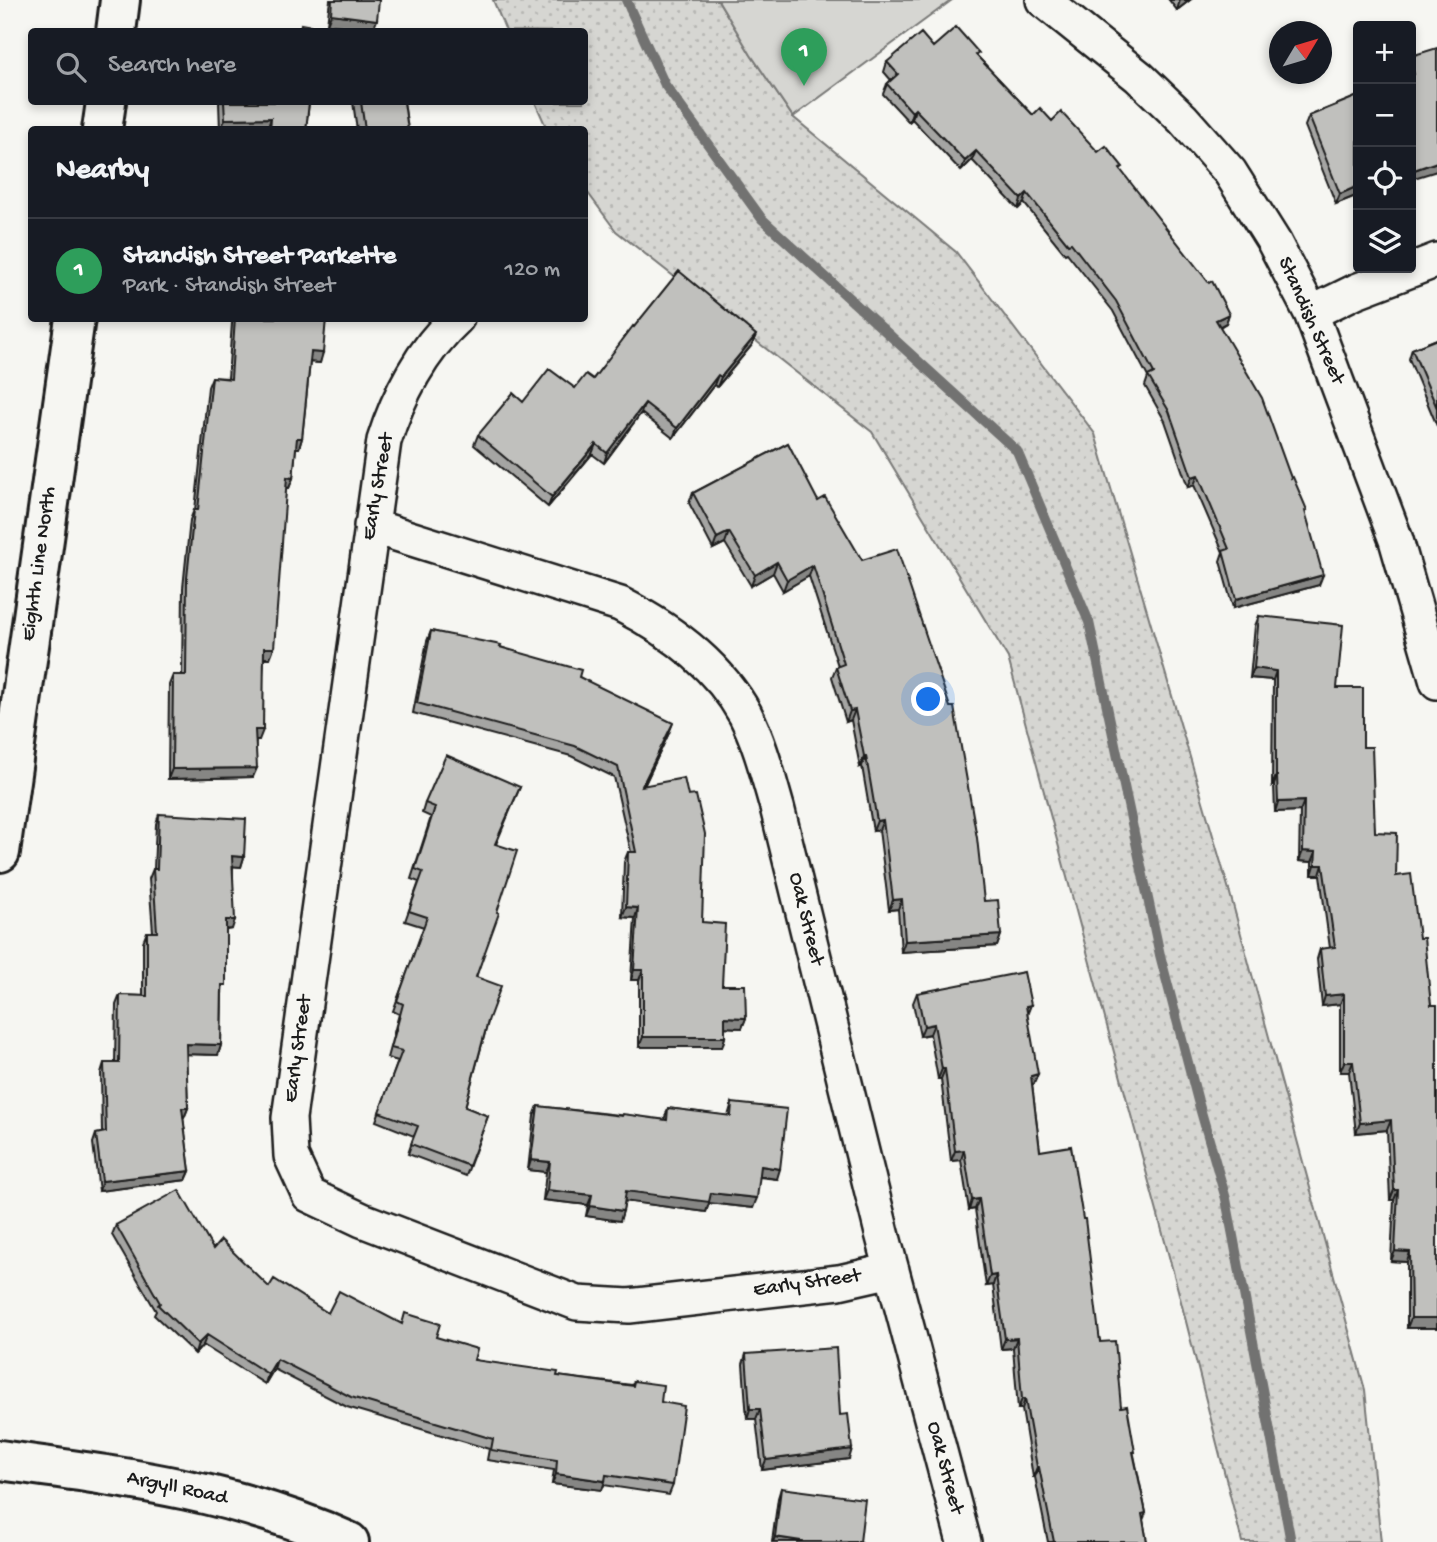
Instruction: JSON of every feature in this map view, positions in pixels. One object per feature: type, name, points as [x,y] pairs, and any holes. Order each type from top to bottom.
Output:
[{"type":"street","points":[[116,28],[120,0]]},
{"type":"street","name":"Standish Street","points":[[1043,0],[1139,77],[1183,119],[1230,172],[1274,242],[1311,313],[1396,540],[1437,682]]},
{"type":"street","points":[[103,126],[106,105]]},
{"type":"street","points":[[1311,313],[1356,291],[1437,260]]},
{"type":"street","name":"Eighth Line North","points":[[0,852],[74,322]]},
{"type":"street","name":"Early Street","points":[[454,322],[410,380],[393,413],[384,441],[289,1118],[291,1156],[309,1195],[362,1220],[577,1303],[629,1306],[839,1282],[892,1270]]},
{"type":"street","name":"Oak Street","points":[[371,526],[620,604],[653,622],[685,645],[724,684],[749,725],[777,807],[892,1270],[964,1542]]},
{"type":"street","name":"Argyll Road","points":[[0,1460],[147,1480],[206,1493],[298,1521],[349,1542]]},
{"type":"shaded area","points":[[493,0],[718,0],[793,117],[956,252],[1095,434],[1229,890],[1365,1390],[1381,1542],[1242,1542],[1178,1290],[1008,658],[872,432],[616,231],[588,193],[588,126],[546,126],[536,105],[588,105],[588,28],[505,28]]},
{"type":"shaded area","points":[[718,0],[952,0],[793,117]]},
{"type":"building","points":[[332,0],[379,0],[377,20],[331,14]]},
{"type":"building","points":[[301,24],[318,27],[318,28],[300,28]]},
{"type":"building","points":[[956,27],[979,53],[976,55],[1033,115],[1040,108],[1052,121],[1061,112],[1098,152],[1106,146],[1123,167],[1120,169],[1209,283],[1212,281],[1229,314],[1216,320],[1262,398],[1291,478],[1293,477],[1307,510],[1305,511],[1323,575],[1236,599],[1223,551],[1229,549],[1198,475],[1192,477],[1169,411],[1148,376],[1154,373],[1116,301],[1071,243],[1068,244],[1027,193],[1021,199],[976,151],[965,161],[915,109],[912,112],[887,84],[898,74],[887,62],[921,33],[933,47]]},
{"type":"building","points":[[1437,48],[1437,162],[1416,169],[1416,84],[1416,54]]},
{"type":"building","points":[[1353,98],[1353,188],[1340,194],[1309,116]]},
{"type":"building","points":[[224,105],[309,105],[306,126],[270,126],[271,118],[225,119]]},
{"type":"building","points":[[361,105],[404,105],[407,126],[364,126]]},
{"type":"building","points":[[679,271],[756,335],[721,377],[718,375],[677,428],[645,403],[607,453],[596,444],[552,497],[478,435],[513,393],[523,402],[549,369],[575,388],[586,374],[593,379]]},
{"type":"building","points":[[235,322],[326,322],[323,353],[311,352],[302,438],[297,438],[293,478],[287,477],[274,648],[264,648],[263,730],[255,730],[257,768],[172,769],[173,675],[186,675],[187,578],[194,510],[198,510],[212,377],[231,379]]},
{"type":"building","points":[[1437,339],[1437,408],[1412,349]]},
{"type":"building","points":[[788,443],[818,501],[825,497],[862,560],[897,549],[950,707],[954,707],[977,838],[984,901],[998,900],[1001,935],[905,941],[902,899],[893,900],[883,820],[877,821],[855,710],[850,711],[836,667],[844,664],[813,565],[787,580],[777,562],[755,575],[729,532],[717,538],[693,493]]},
{"type":"building","points":[[1259,616],[1343,625],[1337,688],[1363,688],[1363,747],[1372,747],[1375,832],[1397,833],[1396,876],[1411,874],[1419,938],[1424,938],[1431,1005],[1437,1005],[1437,1318],[1411,1318],[1410,1252],[1395,1251],[1398,1190],[1394,1190],[1391,1120],[1360,1123],[1353,1062],[1344,1062],[1344,994],[1325,996],[1320,949],[1335,947],[1323,865],[1315,865],[1316,852],[1303,851],[1304,801],[1278,802],[1276,671],[1254,668]]},
{"type":"building","points":[[431,631],[501,645],[500,647],[581,670],[579,677],[673,723],[642,786],[684,778],[688,796],[696,795],[705,834],[702,922],[725,924],[722,985],[745,985],[746,1018],[725,1017],[725,1037],[643,1037],[643,970],[634,970],[638,908],[626,907],[628,852],[636,852],[618,767],[575,746],[417,703]]},
{"type":"building","points":[[446,755],[520,787],[495,844],[517,851],[476,977],[501,986],[488,1021],[465,1107],[488,1116],[469,1166],[411,1144],[418,1126],[379,1112],[402,1051],[391,1048],[403,1004],[397,1001],[427,917],[409,911],[423,872],[415,869],[435,807],[425,803]]},
{"type":"building","points":[[159,814],[246,819],[244,857],[232,856],[235,920],[226,920],[226,985],[222,985],[221,1045],[186,1044],[188,1108],[182,1108],[190,1171],[102,1181],[96,1134],[106,1132],[104,1063],[119,1063],[120,995],[147,996],[147,932],[157,932],[153,869],[157,869]]},
{"type":"building","points":[[1024,972],[1031,1005],[1026,1006],[1038,1074],[1031,1076],[1040,1151],[1071,1146],[1085,1219],[1100,1342],[1115,1341],[1121,1407],[1127,1406],[1133,1452],[1146,1513],[1142,1514],[1147,1542],[1054,1542],[1025,1399],[1022,1399],[1017,1338],[1005,1339],[996,1275],[990,1276],[979,1199],[972,1200],[964,1150],[955,1151],[945,1069],[942,1069],[934,1024],[924,1026],[917,993]]},
{"type":"building","points":[[732,1103],[787,1109],[780,1169],[761,1166],[757,1198],[711,1193],[709,1202],[626,1191],[623,1211],[590,1206],[592,1195],[547,1190],[550,1162],[531,1160],[538,1106],[667,1120],[668,1108],[731,1116]]},
{"type":"building","points":[[179,1190],[213,1249],[221,1240],[269,1287],[274,1279],[328,1313],[339,1291],[402,1324],[405,1313],[440,1324],[436,1337],[477,1349],[474,1360],[558,1372],[557,1376],[633,1386],[634,1381],[663,1385],[661,1402],[684,1406],[673,1485],[606,1475],[605,1481],[556,1474],[557,1460],[491,1450],[493,1439],[351,1397],[277,1359],[268,1374],[207,1335],[198,1344],[158,1305],[160,1303],[116,1225]]},
{"type":"building","points":[[836,1348],[840,1415],[848,1414],[852,1449],[766,1460],[760,1409],[750,1409],[746,1354]]},
{"type":"building","points":[[781,1488],[865,1499],[860,1542],[802,1542],[775,1537]]},
{"type":"waterway","points":[[626,0],[665,85],[762,219],[1017,451],[1089,622],[1160,955],[1226,1199],[1291,1542]]},
{"type":"place","name":"Standish Street Parkette","points":[[804,86]]}]
